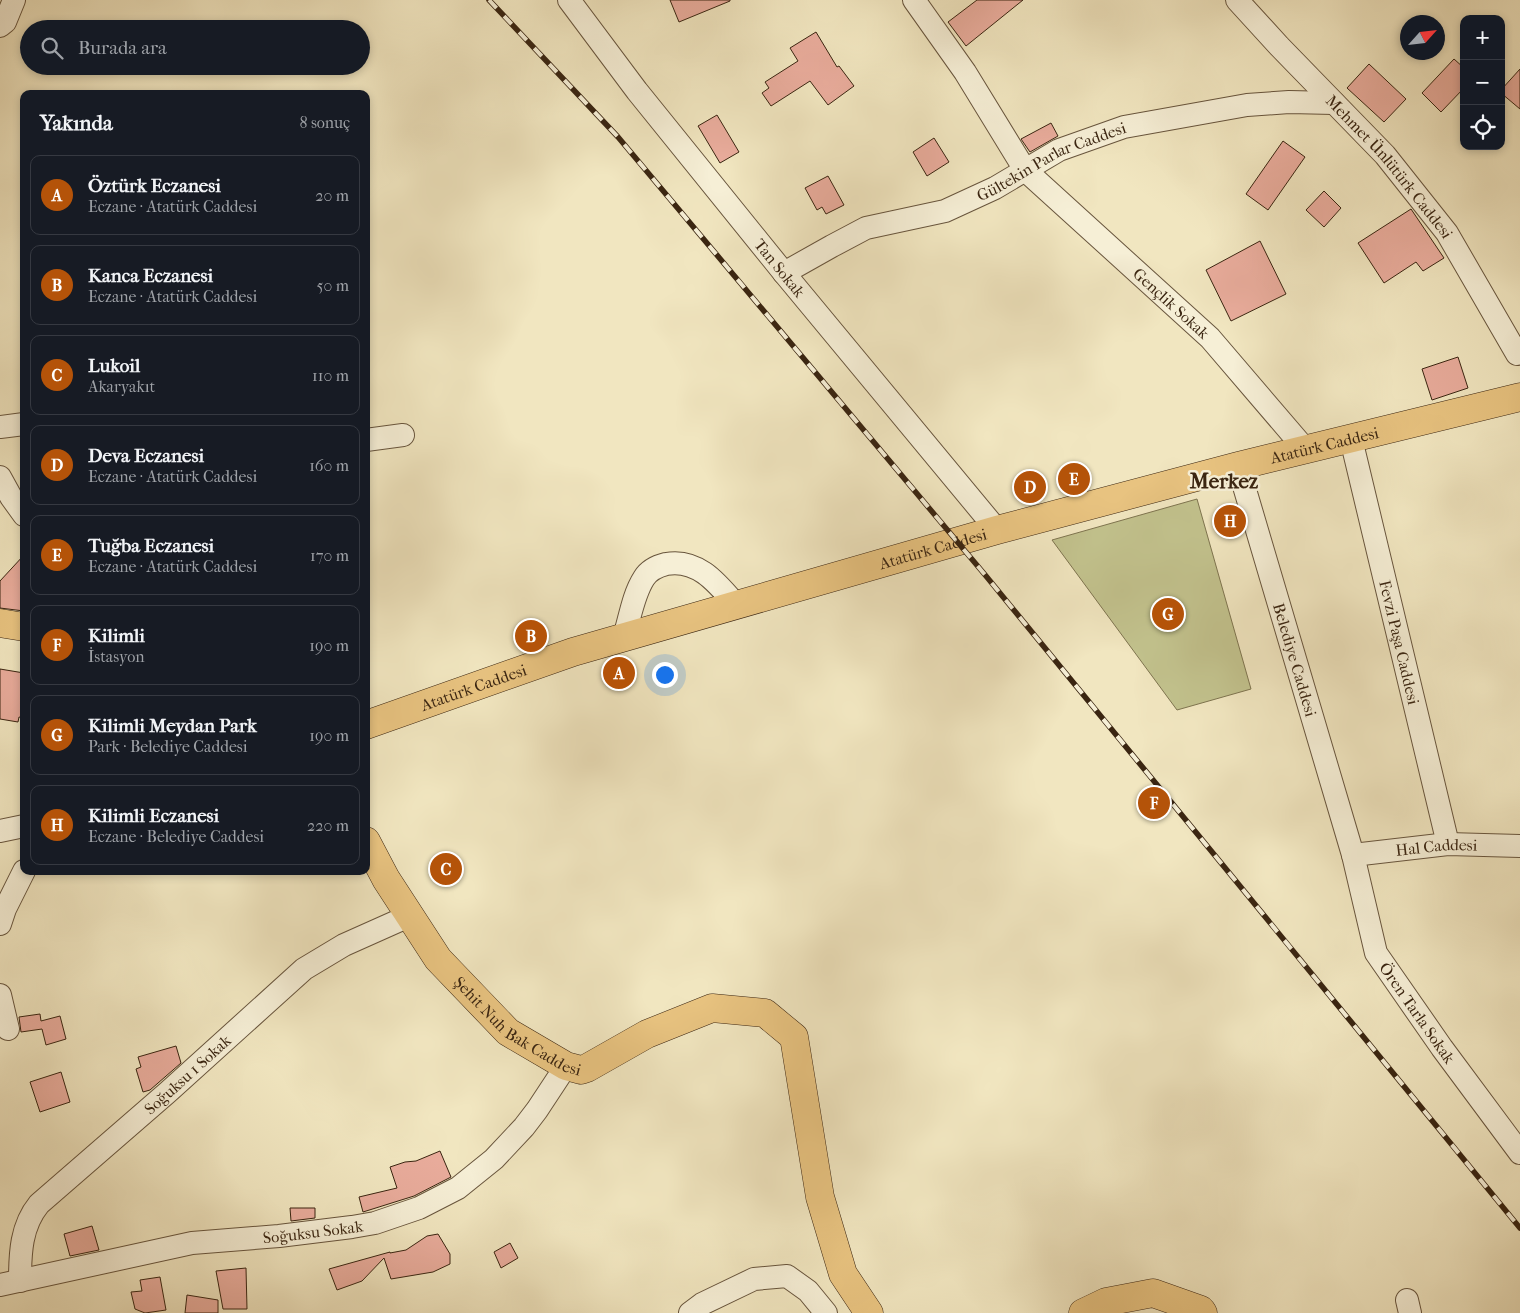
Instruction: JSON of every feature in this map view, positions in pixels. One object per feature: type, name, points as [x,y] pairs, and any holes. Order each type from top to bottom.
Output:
[{"type":"main road","name":"Atatürk Caddesi","points":[[370,724],[572,652],[997,530],[1238,466],[1351,439],[1515,396]]},
{"type":"main road","points":[[0,623],[20,626]]},
{"type":"main road","name":"Şehit Nuh Bak Caddesi","points":[[370,849],[386,879],[438,959],[508,1032],[566,1066],[581,1070],[587,1068],[647,1034],[712,1008],[766,1013],[794,1037],[820,1197],[843,1274],[869,1313]]},
{"type":"main road","points":[[1083,1313],[1106,1302],[1153,1293],[1201,1310],[1203,1313]]},
{"type":"street","points":[[0,26],[5,22],[14,0]]},
{"type":"street","name":"Tan Sokak","points":[[569,0],[637,91],[784,274],[997,530]]},
{"type":"street","name":"Gençlik Sokak","points":[[914,0],[965,72],[1025,170],[1210,338],[1305,449]]},
{"type":"street","name":"Mehmet Ünlütürk Caddesi","points":[[1237,0],[1385,154],[1447,234],[1517,354]]},
{"type":"street","name":"Gültekin Parlar Caddesi","points":[[784,274],[866,228],[945,211],[995,188],[1058,150],[1124,127],[1247,105],[1289,102],[1334,103]]},
{"type":"street","points":[[0,427],[20,424]]},
{"type":"street","points":[[370,439],[403,435]]},
{"type":"street","name":"Fevzi Paşa Caddesi","points":[[1351,439],[1448,844]]},
{"type":"street","name":"Belediye Caddesi","points":[[1238,466],[1353,855]]},
{"type":"street","points":[[0,478],[20,509]]},
{"type":"street","points":[[624,637],[636,594],[644,578],[660,565],[671,563],[694,567],[709,576],[736,605]]},
{"type":"street","points":[[0,831],[20,827]]},
{"type":"street","name":"Hal Caddesi","points":[[1353,855],[1448,844],[1520,846]]},
{"type":"street","name":"Ören Tarla Sokak","points":[[1353,855],[1376,953],[1442,1048],[1520,1153]]},
{"type":"street","points":[[0,924],[5,909],[22,875]]},
{"type":"street","name":"Soğuksu 1 Sokak","points":[[10,1283],[20,1257],[26,1225],[31,1214],[39,1204],[168,1092],[304,969],[344,945],[409,916]]},
{"type":"street","points":[[0,995],[8,1029]]},
{"type":"street","name":"Soğuksu Sokak","points":[[10,1283],[192,1242],[279,1236],[352,1228],[375,1223],[419,1208],[458,1188],[510,1144],[533,1116],[566,1066]]},
{"type":"street","points":[[690,1313],[702,1304],[754,1279],[787,1276],[808,1291],[826,1313]]},
{"type":"green space","points":[[1197,499],[1251,689],[1177,710],[1052,540]]},
{"type":"building","points":[[670,0],[730,0],[730,1],[679,22]]},
{"type":"building","points":[[977,0],[1023,0],[966,46],[948,22]]},
{"type":"building","points":[[816,32],[837,67],[839,66],[854,86],[828,105],[810,81],[771,106],[762,93],[769,88],[765,82],[798,61],[790,48]]},
{"type":"building","points":[[1454,59],[1460,64],[1460,92],[1441,112],[1422,93]]},
{"type":"building","points":[[1369,64],[1406,99],[1384,122],[1347,88]]},
{"type":"building","points":[[1520,69],[1520,109],[1505,96],[1505,86]]},
{"type":"building","points":[[717,115],[739,152],[720,163],[698,126]]},
{"type":"building","points":[[1051,123],[1058,136],[1030,152],[1021,139]]},
{"type":"building","points":[[934,138],[949,162],[927,176],[913,152]]},
{"type":"building","points":[[1283,141],[1305,157],[1268,210],[1246,194]]},
{"type":"building","points":[[828,176],[844,205],[826,214],[822,207],[817,210],[805,188]]},
{"type":"building","points":[[1324,191],[1341,208],[1324,227],[1306,210]]},
{"type":"building","points":[[1411,209],[1444,258],[1423,271],[1416,262],[1384,283],[1358,243]]},
{"type":"building","points":[[1260,241],[1286,294],[1231,321],[1206,270]]},
{"type":"building","points":[[1458,357],[1468,388],[1432,400],[1422,369]]},
{"type":"building","points":[[20,559],[20,610],[0,608],[0,581]]},
{"type":"building","points":[[0,669],[20,672],[20,717],[18,722],[0,719]]},
{"type":"building","points":[[40,1014],[41,1021],[60,1016],[66,1039],[46,1045],[42,1029],[21,1032],[19,1017]]},
{"type":"building","points":[[176,1046],[181,1063],[150,1090],[143,1092],[136,1069],[141,1067],[138,1057]]},
{"type":"building","points":[[61,1072],[70,1102],[40,1112],[30,1082]]},
{"type":"building","points":[[440,1151],[451,1177],[414,1196],[363,1212],[359,1197],[397,1188],[390,1167],[416,1161]]},
{"type":"building","points":[[290,1208],[315,1208],[315,1218],[291,1221]]},
{"type":"building","points":[[92,1226],[99,1250],[70,1256],[64,1234]]},
{"type":"building","points":[[438,1234],[450,1254],[450,1264],[433,1272],[391,1279],[384,1258],[362,1281],[337,1290],[329,1269],[390,1252],[406,1250],[427,1236]]},
{"type":"building","points":[[510,1243],[518,1258],[501,1268],[494,1252]]},
{"type":"building","points":[[246,1268],[247,1309],[223,1309],[216,1271]]},
{"type":"building","points":[[160,1277],[166,1310],[145,1313],[135,1309],[131,1292],[142,1291],[140,1280]]},
{"type":"building","points":[[187,1295],[218,1300],[218,1313],[185,1313]]},
{"type":"railway","points":[[489,0],[618,137],[986,576],[1520,1228]]},
{"type":"place","name":"Tuğba Eczanesi","points":[[1074,479]]},
{"type":"place","name":"Deva Eczanesi","points":[[1030,487]]},
{"type":"place","name":"Kilimli Eczanesi","points":[[1230,521]]},
{"type":"place","name":"Kilimli Meydan Park","points":[[1168,614]]},
{"type":"place","name":"Kanca Eczanesi","points":[[531,636]]},
{"type":"place","name":"Öztürk Eczanesi","points":[[619,673]]},
{"type":"place","name":"Kilimli","points":[[1154,803]]},
{"type":"place","name":"Lukoil","points":[[446,869]]},
{"type":"district","name":"Merkez","points":[[1224,481]]}]
